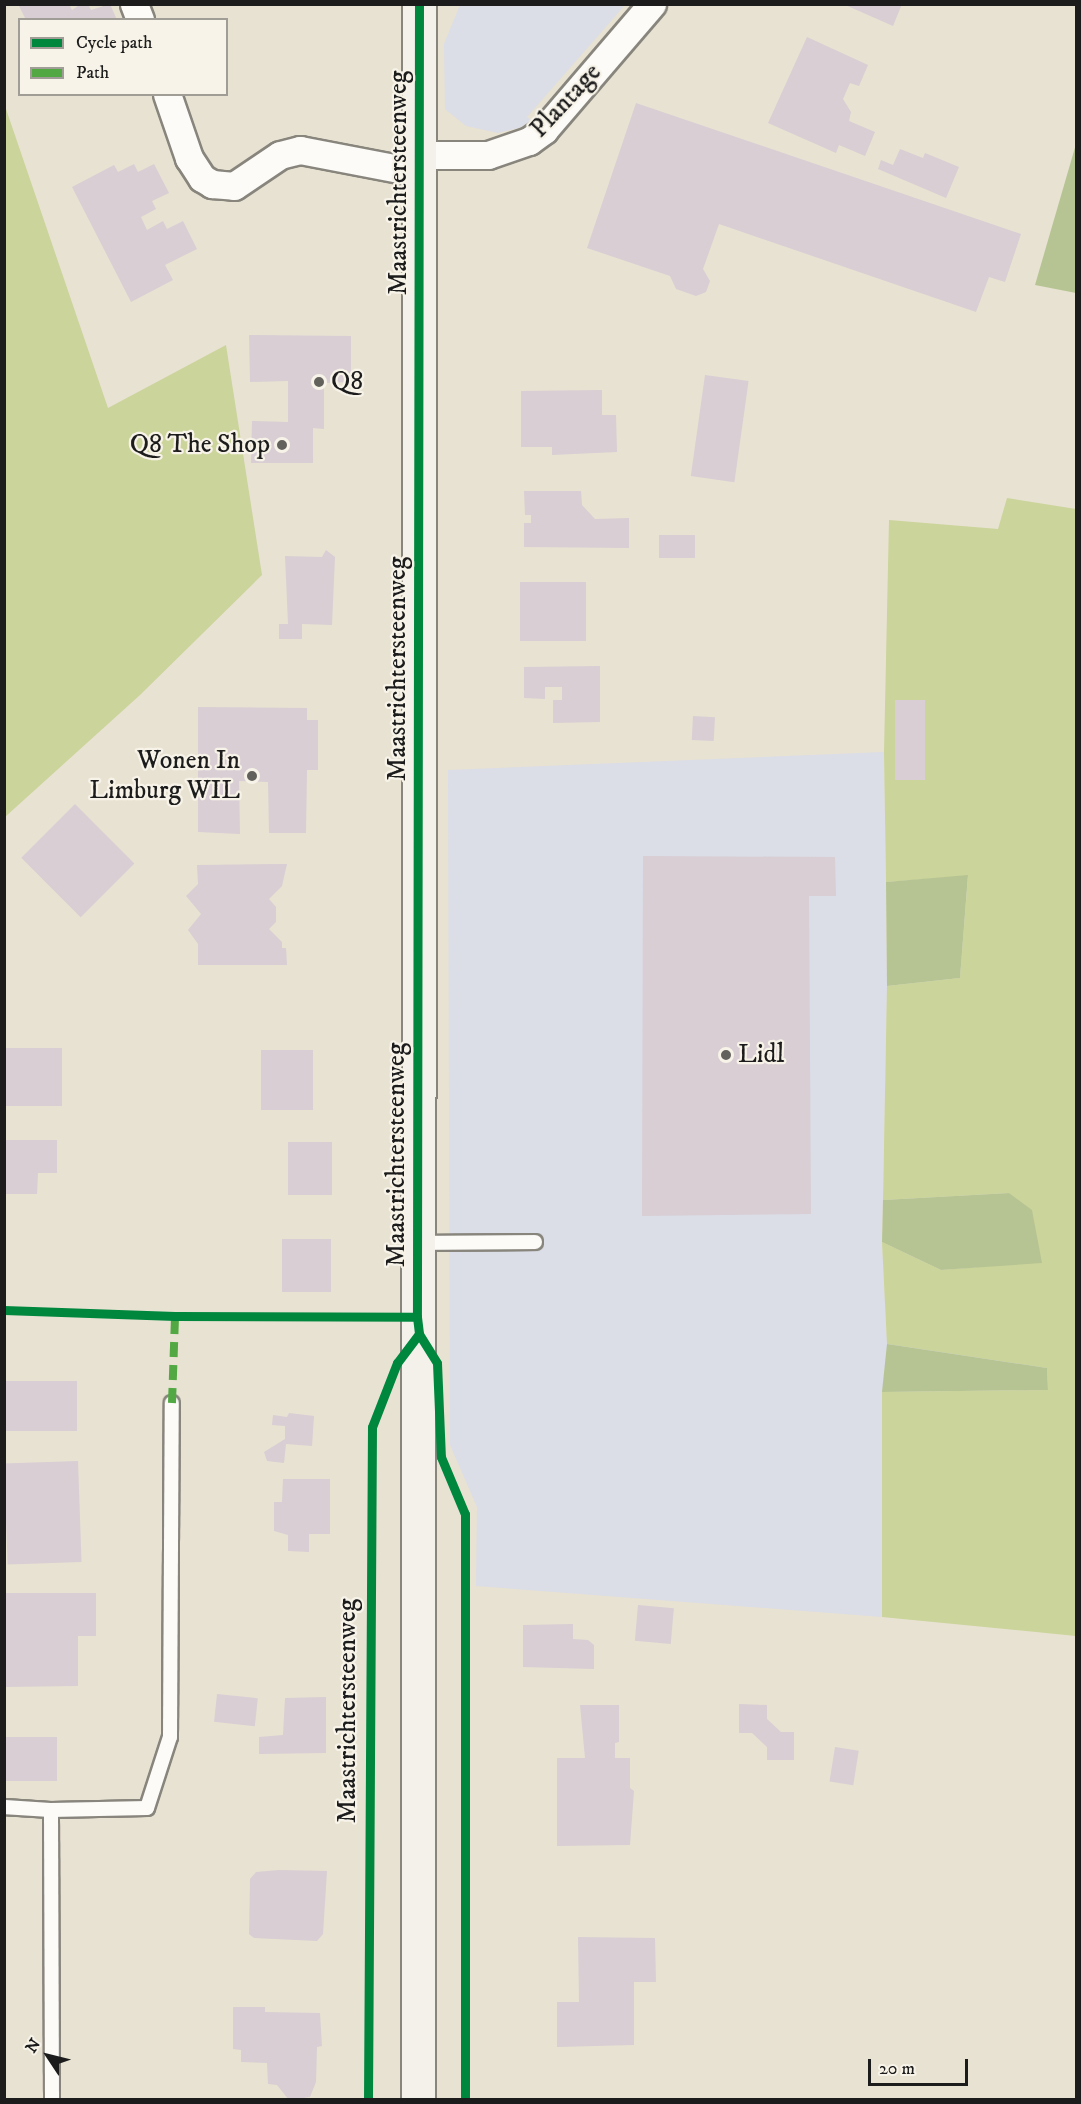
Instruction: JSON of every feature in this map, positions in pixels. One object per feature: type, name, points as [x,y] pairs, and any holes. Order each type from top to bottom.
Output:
[{"type":"main road","name":"Maastrichtersteenweg","points":[[418,2100],[419,4]]},
{"type":"street","name":"Plantage","points":[[420,164],[488,155],[529,141],[544,130],[652,4]]},
{"type":"street","name":"Maastrichtersteenweg","points":[[168,96],[192,163],[212,184],[234,186],[280,155],[300,150],[420,164]]},
{"type":"lane","points":[[418,1243],[535,1242]]},
{"type":"lane","points":[[4,1807],[51,1810],[147,1808],[170,1737],[172,1403]]},
{"type":"lane","points":[[51,1810],[52,2100]]},
{"type":"shaded area","points":[[460,4],[625,5],[527,117],[531,120],[522,127],[498,133],[466,126],[445,109],[444,44]]},
{"type":"shaded area","points":[[884,752],[887,986],[882,1242],[887,1343],[1047,1368],[882,1392],[882,1617],[476,1586],[477,1507],[450,1445],[448,770]]},
{"type":"green space","points":[[5,106],[108,408],[226,345],[262,575],[140,695],[5,817]]},
{"type":"green space","points":[[1076,144],[1076,293],[1035,285]]},
{"type":"green space","points":[[1007,498],[1076,509],[1076,1636],[882,1617],[882,1392],[1048,1390],[1047,1368],[887,1344],[882,1242],[941,1270],[1041,1262],[1009,1193],[883,1200],[887,986],[960,978],[968,876],[886,882],[884,752],[889,520],[998,529]]},
{"type":"green space","points":[[968,875],[960,978],[887,986],[886,882]]},
{"type":"green space","points":[[1009,1193],[1032,1210],[1042,1263],[941,1270],[882,1242],[883,1200]]},
{"type":"green space","points":[[887,1344],[1047,1368],[1048,1390],[882,1392]]},
{"type":"building","points":[[18,4],[69,4],[72,10],[81,4],[88,4],[91,10],[110,4],[116,18],[25,18]]},
{"type":"building","points":[[843,4],[902,4],[893,26]]},
{"type":"building","points":[[807,37],[868,65],[859,86],[850,83],[843,99],[851,112],[849,121],[875,132],[865,156],[839,145],[836,153],[768,123]]},
{"type":"building","points":[[636,103],[1021,234],[1005,282],[989,277],[976,312],[719,224],[703,269],[710,281],[706,292],[696,296],[676,289],[670,276],[587,248]]},
{"type":"building","points":[[900,149],[923,158],[925,153],[959,167],[946,198],[878,169],[881,160],[893,165]]},
{"type":"building","points":[[134,164],[138,172],[154,164],[169,193],[152,201],[156,209],[141,217],[147,230],[163,221],[167,229],[183,221],[197,249],[165,265],[173,280],[131,302],[72,187],[114,165],[118,172]]},
{"type":"building","name":"Q8","points":[[249,335],[351,336],[351,382],[324,383],[324,429],[313,428],[313,463],[251,463],[252,421],[288,422],[288,381],[250,382]]},
{"type":"building","points":[[705,375],[749,381],[734,482],[691,476]]},
{"type":"building","points":[[602,390],[602,415],[616,415],[617,452],[552,455],[552,447],[521,447],[521,391]]},
{"type":"building","points":[[524,491],[581,491],[582,505],[595,519],[629,518],[629,548],[524,547],[524,523],[531,523],[531,515],[525,515]]},
{"type":"building","points":[[659,535],[695,535],[695,558],[659,558]]},
{"type":"building","points":[[326,550],[335,557],[332,625],[302,624],[302,639],[279,639],[279,624],[288,624],[285,556],[322,557]]},
{"type":"building","points":[[520,582],[586,582],[586,641],[520,641]]},
{"type":"building","points":[[600,666],[600,722],[553,723],[553,700],[562,700],[562,687],[545,687],[545,699],[524,698],[524,667]]},
{"type":"building","points":[[895,700],[925,700],[925,780],[895,780]]},
{"type":"building","name":"Wonen In Limburg WIL","points":[[198,707],[307,708],[307,720],[318,720],[318,770],[307,770],[306,833],[269,833],[268,782],[239,781],[240,834],[198,832]]},
{"type":"building","points":[[693,716],[715,717],[714,741],[692,740]]},
{"type":"building","points":[[75,804],[134,863],[81,917],[21,858]]},
{"type":"building","name":"Lidl","points":[[643,856],[835,857],[836,896],[809,896],[811,1214],[642,1216]]},
{"type":"building","points":[[287,864],[282,886],[269,899],[276,907],[276,922],[269,929],[282,942],[282,948],[286,948],[287,965],[198,965],[198,944],[188,930],[201,914],[186,896],[198,884],[197,865]]},
{"type":"building","points":[[4,1048],[62,1048],[62,1106],[4,1106]]},
{"type":"building","points":[[261,1050],[313,1050],[313,1110],[261,1110]]},
{"type":"building","points":[[4,1140],[57,1140],[57,1173],[38,1173],[37,1194],[4,1194]]},
{"type":"building","points":[[288,1142],[332,1142],[332,1195],[288,1195]]},
{"type":"building","points":[[282,1239],[331,1239],[331,1292],[282,1292]]},
{"type":"building","points":[[4,1381],[77,1381],[77,1431],[4,1431]]},
{"type":"building","points":[[289,1413],[314,1416],[312,1446],[286,1444],[284,1463],[267,1461],[264,1452],[285,1439],[285,1426],[272,1425],[273,1415],[287,1417]]},
{"type":"building","points":[[78,1461],[82,1562],[8,1565],[4,1464]]},
{"type":"building","points":[[283,1479],[330,1479],[330,1534],[309,1534],[309,1552],[288,1551],[288,1535],[274,1531],[274,1502],[282,1502]]},
{"type":"building","points":[[4,1593],[96,1593],[96,1636],[78,1636],[78,1686],[4,1687]]},
{"type":"building","points":[[638,1605],[674,1608],[671,1644],[635,1641]]},
{"type":"building","points":[[573,1624],[573,1639],[588,1640],[594,1645],[594,1669],[523,1667],[523,1625]]},
{"type":"building","points":[[217,1694],[258,1698],[255,1726],[214,1722]]},
{"type":"building","points":[[326,1697],[326,1753],[259,1754],[259,1737],[283,1735],[285,1698]]},
{"type":"building","points":[[739,1704],[767,1705],[767,1719],[781,1732],[794,1732],[794,1760],[767,1760],[767,1747],[752,1733],[739,1733]]},
{"type":"building","points":[[580,1705],[619,1705],[619,1742],[615,1743],[615,1758],[630,1758],[630,1788],[634,1791],[630,1845],[557,1846],[557,1758],[585,1758]]},
{"type":"building","points":[[4,1737],[57,1737],[57,1781],[4,1781]]},
{"type":"building","points":[[835,1747],[859,1751],[853,1785],[830,1782]]},
{"type":"building","points":[[327,1871],[323,1934],[317,1941],[254,1938],[249,1934],[250,1879],[256,1872]]},
{"type":"building","points":[[578,1937],[655,1938],[656,1982],[634,1982],[634,2045],[557,2047],[557,2002],[579,2002]]},
{"type":"building","points":[[233,2007],[265,2007],[265,2012],[320,2013],[322,2046],[317,2047],[316,2082],[310,2097],[289,2100],[277,2085],[268,2084],[267,2063],[241,2062],[241,2050],[233,2049]]},
{"type":"marked path","points":[[172,1403],[175,1316]]},
{"type":"cycle path","points":[[419,4],[417,1317],[419,1334],[437,1363],[441,1457],[465,1514],[465,2100]]},
{"type":"cycle path","points":[[4,1310],[175,1316],[417,1317]]},
{"type":"cycle path","points":[[368,2100],[372,1427],[397,1363],[419,1334]]},
{"type":"place","name":"Q8","points":[[319,382]]},
{"type":"place","name":"Q8 The Shop","points":[[282,445]]},
{"type":"place","name":"Wonen In Limburg WIL","points":[[252,776]]},
{"type":"place","name":"Lidl","points":[[726,1055]]}]
